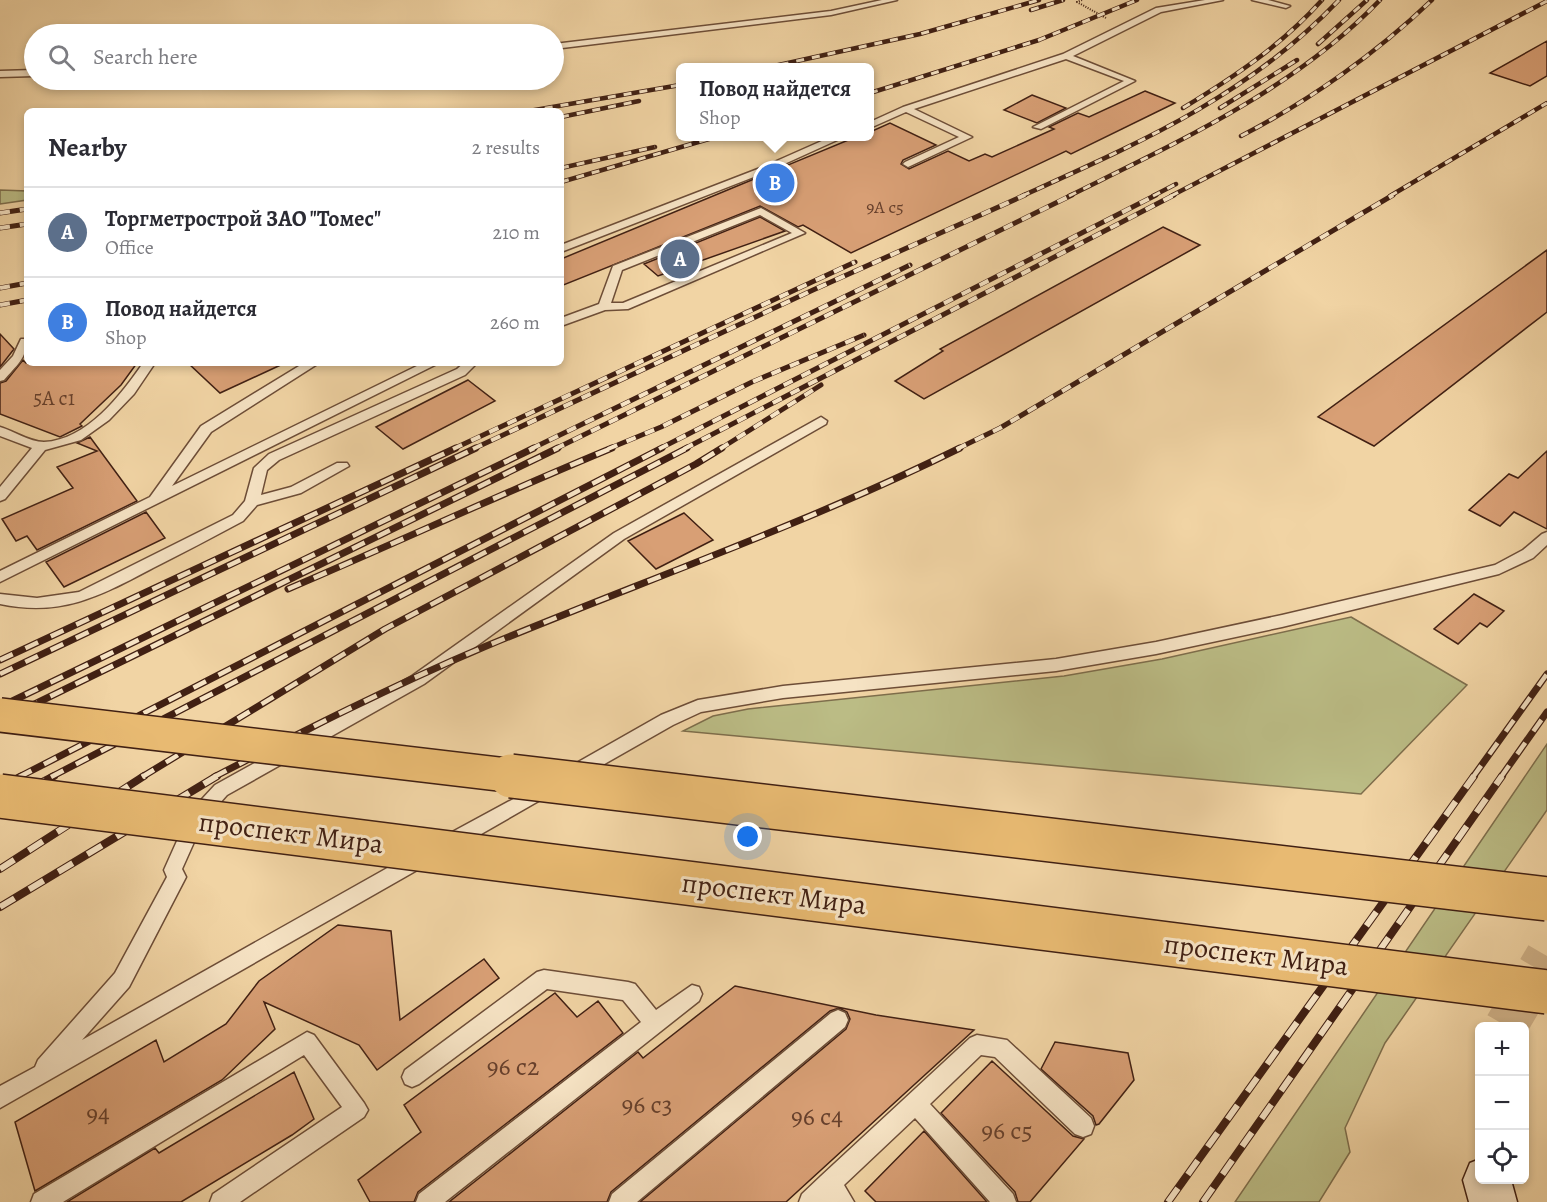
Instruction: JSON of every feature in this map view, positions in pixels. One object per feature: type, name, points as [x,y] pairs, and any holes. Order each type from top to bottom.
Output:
[{"type":"main road","points":[[0,716],[1547,899]]},
{"type":"main road","name":"проспект Мира","points":[[0,796],[1547,992]]},
{"type":"street","points":[[1488,1184],[1493,1202]]},
{"type":"lane","points":[[564,46],[831,13],[893,0]]},
{"type":"lane","points":[[874,123],[906,109],[1066,56],[1159,10],[1219,0]]},
{"type":"lane","points":[[1256,0],[1286,6]]},
{"type":"lane","points":[[1038,128],[1131,81],[1066,56]]},
{"type":"lane","points":[[0,74],[24,74]]},
{"type":"lane","points":[[906,109],[967,137],[908,164]]},
{"type":"lane","points":[[564,248],[766,169],[830,141]]},
{"type":"lane","points":[[564,321],[604,306],[624,307],[800,233],[761,211],[617,268],[604,306]]},
{"type":"lane","points":[[0,377],[18,357],[24,344]]},
{"type":"lane","points":[[0,431],[41,446],[73,441],[100,420],[134,387],[146,366]]},
{"type":"lane","points":[[153,502],[206,429],[308,366]]},
{"type":"lane","points":[[0,577],[427,366]]},
{"type":"lane","points":[[0,599],[31,605],[77,599],[95,592],[238,518],[252,502],[261,468],[274,457],[461,372],[468,366]]},
{"type":"lane","points":[[37,1076],[122,980],[177,877],[173,870],[196,817],[221,790],[418,680],[619,536],[820,421]]},
{"type":"lane","points":[[0,496],[41,446]]},
{"type":"lane","points":[[252,502],[296,490],[342,466]]},
{"type":"lane","points":[[0,1098],[667,720],[698,706],[783,692],[1056,665],[1156,648],[1282,621],[1499,569],[1528,554],[1547,537]]},
{"type":"lane","points":[[412,1077],[544,980],[628,991],[654,1023]]},
{"type":"lane","points":[[427,1202],[692,994]]},
{"type":"lane","points":[[620,1202],[838,1020]]},
{"type":"lane","points":[[42,1202],[307,1042],[357,1110],[221,1202]]},
{"type":"lane","points":[[810,1202],[977,1045],[1000,1047],[1083,1126]]},
{"type":"lane","points":[[915,1104],[1005,1202]]},
{"type":"lane","points":[[829,1184],[843,1202]]},
{"type":"path","points":[[1082,0],[1077,2],[1111,20]]},
{"type":"green space","points":[[0,190],[24,191],[24,200],[0,204]]},
{"type":"green space","points":[[1351,617],[1467,685],[1361,794],[683,731],[713,716],[748,709],[1064,676],[1162,659]]},
{"type":"green space","points":[[1547,744],[1547,810],[1385,1043],[1345,1128],[1350,1152],[1319,1202],[1235,1202]]},
{"type":"building","points":[[1547,41],[1547,76],[1530,86],[1490,73]]},
{"type":"building","points":[[1145,91],[1175,103],[1071,154],[1066,151],[851,253],[803,225],[798,227],[760,206],[564,285],[564,258],[846,141],[874,141],[874,130],[890,123],[936,145],[903,160],[901,164],[909,169],[948,151],[969,161],[985,154],[992,157],[1054,129],[1049,127],[1078,113],[1089,117]]},
{"type":"building","points":[[1032,95],[1066,108],[1037,123],[1004,110]]},
{"type":"building","points":[[760,217],[785,231],[658,276],[644,264]]},
{"type":"building","points":[[1163,227],[1200,245],[924,399],[895,381],[943,351],[940,349]]},
{"type":"building","points":[[1547,250],[1547,312],[1374,446],[1318,417]]},
{"type":"building","points":[[0,334],[14,349],[0,367]]},
{"type":"building","points":[[23,360],[24,366],[135,366],[121,385],[80,424],[82,426],[60,437],[0,414],[0,383],[6,381]]},
{"type":"building","points":[[191,366],[278,366],[220,393]]},
{"type":"building","points":[[468,380],[495,401],[403,449],[376,427]]},
{"type":"building","points":[[90,437],[137,501],[37,550],[27,536],[16,541],[2,519],[73,488],[57,467],[97,451],[77,443]]},
{"type":"building","points":[[1547,451],[1547,529],[1514,512],[1500,526],[1469,510],[1509,474],[1518,478]]},
{"type":"building","points":[[146,512],[165,538],[64,587],[46,562]]},
{"type":"building","points":[[684,513],[713,540],[656,569],[628,541]]},
{"type":"building","points":[[1474,594],[1504,611],[1487,627],[1480,623],[1458,644],[1434,629]]},
{"type":"building","points":[[338,925],[391,931],[400,1020],[484,959],[499,978],[377,1070],[359,1045],[264,1002],[275,1029],[222,1080],[35,1191],[15,1122],[156,1040],[164,1062],[226,1024],[259,981]]},
{"type":"building","points":[[735,986],[876,1015],[974,1030],[786,1202],[640,1202],[846,1029],[850,1019],[847,1012],[839,1008],[830,1011],[611,1192],[607,1202],[449,1202],[638,1052],[643,1058]]},
{"type":"building","points":[[555,993],[577,1017],[598,1001],[623,1033],[418,1192],[414,1202],[370,1202],[358,1180],[421,1132],[404,1105]]},
{"type":"building","points":[[1055,1042],[1128,1053],[1134,1080],[1099,1124],[1096,1125],[1093,1116],[1041,1069]]},
{"type":"building","points":[[992,1061],[1073,1136],[1084,1139],[1030,1202],[1018,1202],[1015,1192],[941,1113]]},
{"type":"building","points":[[294,1072],[314,1119],[292,1135],[181,1202],[67,1202],[155,1148],[159,1153]]},
{"type":"building","points":[[924,1131],[987,1202],[876,1202],[865,1191]]},
{"type":"tunnel","points":[[1508,1022],[1547,956]]},
{"type":"railway","points":[[788,63],[920,34],[1039,0]]},
{"type":"railway","points":[[1031,10],[1063,0]]},
{"type":"railway","points":[[874,92],[1039,40],[1137,0]]},
{"type":"railway","points":[[1183,108],[1274,46],[1322,0]]},
{"type":"railway","points":[[1022,196],[1151,136],[1230,90],[1268,64],[1304,34],[1339,0]]},
{"type":"railway","points":[[1318,44],[1367,0]]},
{"type":"railway","points":[[1069,196],[1193,134],[1273,87],[1311,61],[1347,32],[1380,0]]},
{"type":"railway","points":[[1241,136],[1317,92],[1341,75],[1389,39],[1432,0]]},
{"type":"railway","points":[[1171,196],[1547,1]]},
{"type":"railway","points":[[1220,108],[1297,60]]},
{"type":"railway","points":[[546,108],[676,86]]},
{"type":"railway","points":[[564,116],[639,101]]},
{"type":"railway","points":[[1390,196],[1547,103]]},
{"type":"railway","points":[[564,181],[702,141]]},
{"type":"railway","points":[[564,167],[655,147]]},
{"type":"railway","points":[[1153,196],[1176,184]]},
{"type":"railway","points":[[473,449],[813,290],[1025,195]]},
{"type":"railway","points":[[555,449],[1072,195]]},
{"type":"railway","points":[[659,449],[1156,195]]},
{"type":"railway","points":[[684,449],[1174,195]]},
{"type":"railway","points":[[957,449],[1000,428],[1393,195]]},
{"type":"railway","points":[[0,213],[24,209]]},
{"type":"railway","points":[[0,228],[24,224]]},
{"type":"railway","points":[[453,449],[855,262]]},
{"type":"railway","points":[[531,449],[910,265]]},
{"type":"railway","points":[[0,288],[24,284]]},
{"type":"railway","points":[[0,305],[24,301]]},
{"type":"railway","points":[[608,449],[661,427],[752,382],[864,335]]},
{"type":"railway","points":[[720,449],[821,385]]},
{"type":"railway","points":[[0,660],[456,448]]},
{"type":"railway","points":[[0,674],[476,448]]},
{"type":"railway","points":[[0,707],[534,448]]},
{"type":"railway","points":[[0,721],[558,448]]},
{"type":"railway","points":[[288,589],[612,448]]},
{"type":"railway","points":[[19,777],[662,448]]},
{"type":"railway","points":[[51,777],[687,448]]},
{"type":"railway","points":[[142,777],[385,629],[722,448]]},
{"type":"railway","points":[[214,777],[348,709],[484,647],[784,527],[960,448]]},
{"type":"railway","points":[[1473,777],[1547,674]]},
{"type":"railway","points":[[1501,777],[1547,712]]},
{"type":"railway","points":[[0,787],[22,776]]},
{"type":"railway","points":[[0,804],[54,776]]},
{"type":"railway","points":[[0,869],[144,776]]},
{"type":"railway","points":[[0,907],[217,776]]},
{"type":"railway","points":[[1168,1202],[1474,776]]},
{"type":"railway","points":[[1203,1202],[1502,776]]},
{"type":"place","name":"Повод найдется","points":[[775,183]]},
{"type":"place","name":"Торгметрострой ЗАО \"Томес\"","points":[[680,259]]}]
